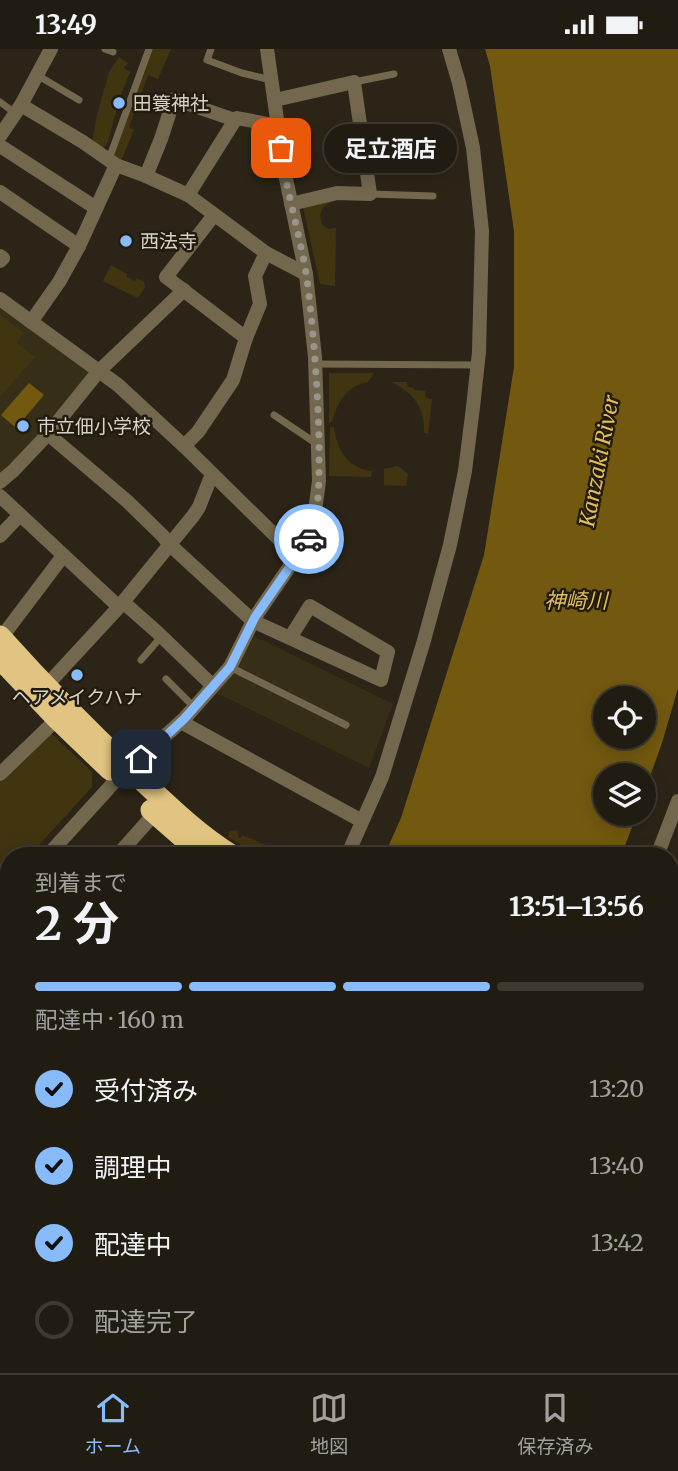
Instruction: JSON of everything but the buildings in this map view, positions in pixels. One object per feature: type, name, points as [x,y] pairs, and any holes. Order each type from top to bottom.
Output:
[{"type":"highway","points":[[1,637],[124,773],[155,813],[209,847]]},
{"type":"highway","points":[[0,659],[57,719],[173,810],[212,847]]},
{"type":"street","points":[[0,136],[51,49]]},
{"type":"street","points":[[55,847],[124,773],[181,722],[230,667],[253,621],[312,534],[318,481],[315,364],[306,274],[284,169],[267,49]]},
{"type":"street","points":[[351,847],[386,764],[423,644],[450,545],[465,471],[478,365],[482,231],[473,148],[449,49]]},
{"type":"street","points":[[275,100],[354,82],[370,194],[337,193],[291,204]]},
{"type":"street","points":[[146,176],[174,99],[235,120],[237,118],[278,126]]},
{"type":"street","points":[[18,109],[113,162],[188,195],[266,253],[306,274]]},
{"type":"street","points":[[188,195],[235,120]]},
{"type":"street","points":[[0,146],[96,208]]},
{"type":"street","points":[[31,323],[79,246],[113,162]]},
{"type":"street","points":[[0,192],[79,246]]},
{"type":"street","points":[[214,215],[166,277],[246,338]]},
{"type":"street","points":[[184,446],[198,432],[233,380],[260,304],[255,276],[266,253]]},
{"type":"street","points":[[0,482],[48,434],[98,372],[184,290]]},
{"type":"street","points":[[0,299],[118,385],[296,556]]},
{"type":"street","points":[[48,434],[127,501],[169,544],[253,621],[381,680],[388,652],[310,606],[290,638]]},
{"type":"street","points":[[46,686],[121,605],[199,507],[212,474]]},
{"type":"street","points":[[0,496],[63,556],[161,636],[212,685]]},
{"type":"street","points":[[0,536],[20,515]]},
{"type":"street","points":[[1,637],[63,556]]},
{"type":"street","points":[[0,774],[57,719]]},
{"type":"street","points":[[181,722],[362,821]]},
{"type":"street","points":[[660,847],[678,801]]},
{"type":"street","points":[[125,847],[155,813]]},
{"type":"lane","points":[[113,162],[149,49]]},
{"type":"lane","points":[[211,49],[207,60],[272,81]]},
{"type":"lane","points":[[354,82],[394,74]]},
{"type":"lane","points":[[37,75],[79,100]]},
{"type":"lane","points":[[0,102],[18,109]]},
{"type":"lane","points":[[370,194],[433,197]]},
{"type":"lane","points":[[315,364],[478,365]]},
{"type":"lane","points":[[274,415],[318,446]]},
{"type":"lane","points":[[141,660],[161,636]]},
{"type":"lane","points":[[230,667],[346,726]]},
{"type":"lane","points":[[166,679],[194,707]]},
{"type":"shaded area","points":[[150,49],[171,49],[158,79],[148,75],[129,127],[134,130],[121,161],[113,157]]},
{"type":"shaded area","points":[[119,57],[128,63],[124,68],[130,72],[108,142],[103,149],[92,143],[109,72]]},
{"type":"shaded area","points":[[334,201],[323,207],[320,215],[322,225],[329,229],[336,228],[335,286],[320,284],[303,207]]},
{"type":"shaded area","points":[[111,265],[127,274],[127,277],[144,282],[145,287],[138,298],[103,281]]},
{"type":"shaded area","name":"市立佃小学校","points":[[0,303],[92,369],[91,376],[0,477]]},
{"type":"shaded area","points":[[0,315],[24,333],[17,343],[35,357],[0,397]]},
{"type":"shaded area","points":[[329,373],[374,373],[368,382],[360,384],[344,396],[332,422],[329,422]]},
{"type":"shaded area","points":[[390,382],[407,382],[408,387],[425,391],[426,398],[432,399],[428,434],[424,433],[423,416],[416,401],[405,390]]},
{"type":"shaded area","points":[[330,427],[334,427],[345,457],[356,466],[372,471],[371,477],[329,476]]},
{"type":"shaded area","points":[[398,466],[408,474],[406,486],[384,485],[384,469]]},
{"type":"shaded area","points":[[254,636],[393,704],[369,768],[217,693],[239,664]]},
{"type":"shaded area","points":[[51,733],[92,772],[92,787],[37,847],[0,847],[0,781]]},
{"type":"shaded area","points":[[237,830],[239,838],[242,835],[271,847],[244,847],[228,837],[230,831]]},
{"type":"water","name":"神崎川","points":[[485,49],[678,49],[678,688],[655,763],[593,763],[593,826],[632,826],[624,847],[388,847],[401,818],[484,555],[514,367],[514,231],[490,66]]},
{"type":"water","points":[[29,383],[44,395],[16,428],[1,415]]},
{"type":"way so far","points":[[281,148],[306,274],[315,357],[318,481],[316,513],[309,539]]},
{"type":"place","name":"田簑神社","points":[[119,103]]},
{"type":"place","name":"足立酒店","points":[[281,148]]},
{"type":"place","name":"西法寺","points":[[126,241]]},
{"type":"place","name":"市立佃小学校","points":[[23,426]]},
{"type":"place","name":"ヘアメイクハナ","points":[[77,675]]},
{"type":"route","points":[[141,759],[184,719],[230,667],[255,617],[309,539]]},
{"type":"water label","name":"Kanzaki River","points":[[599,461]]}]
